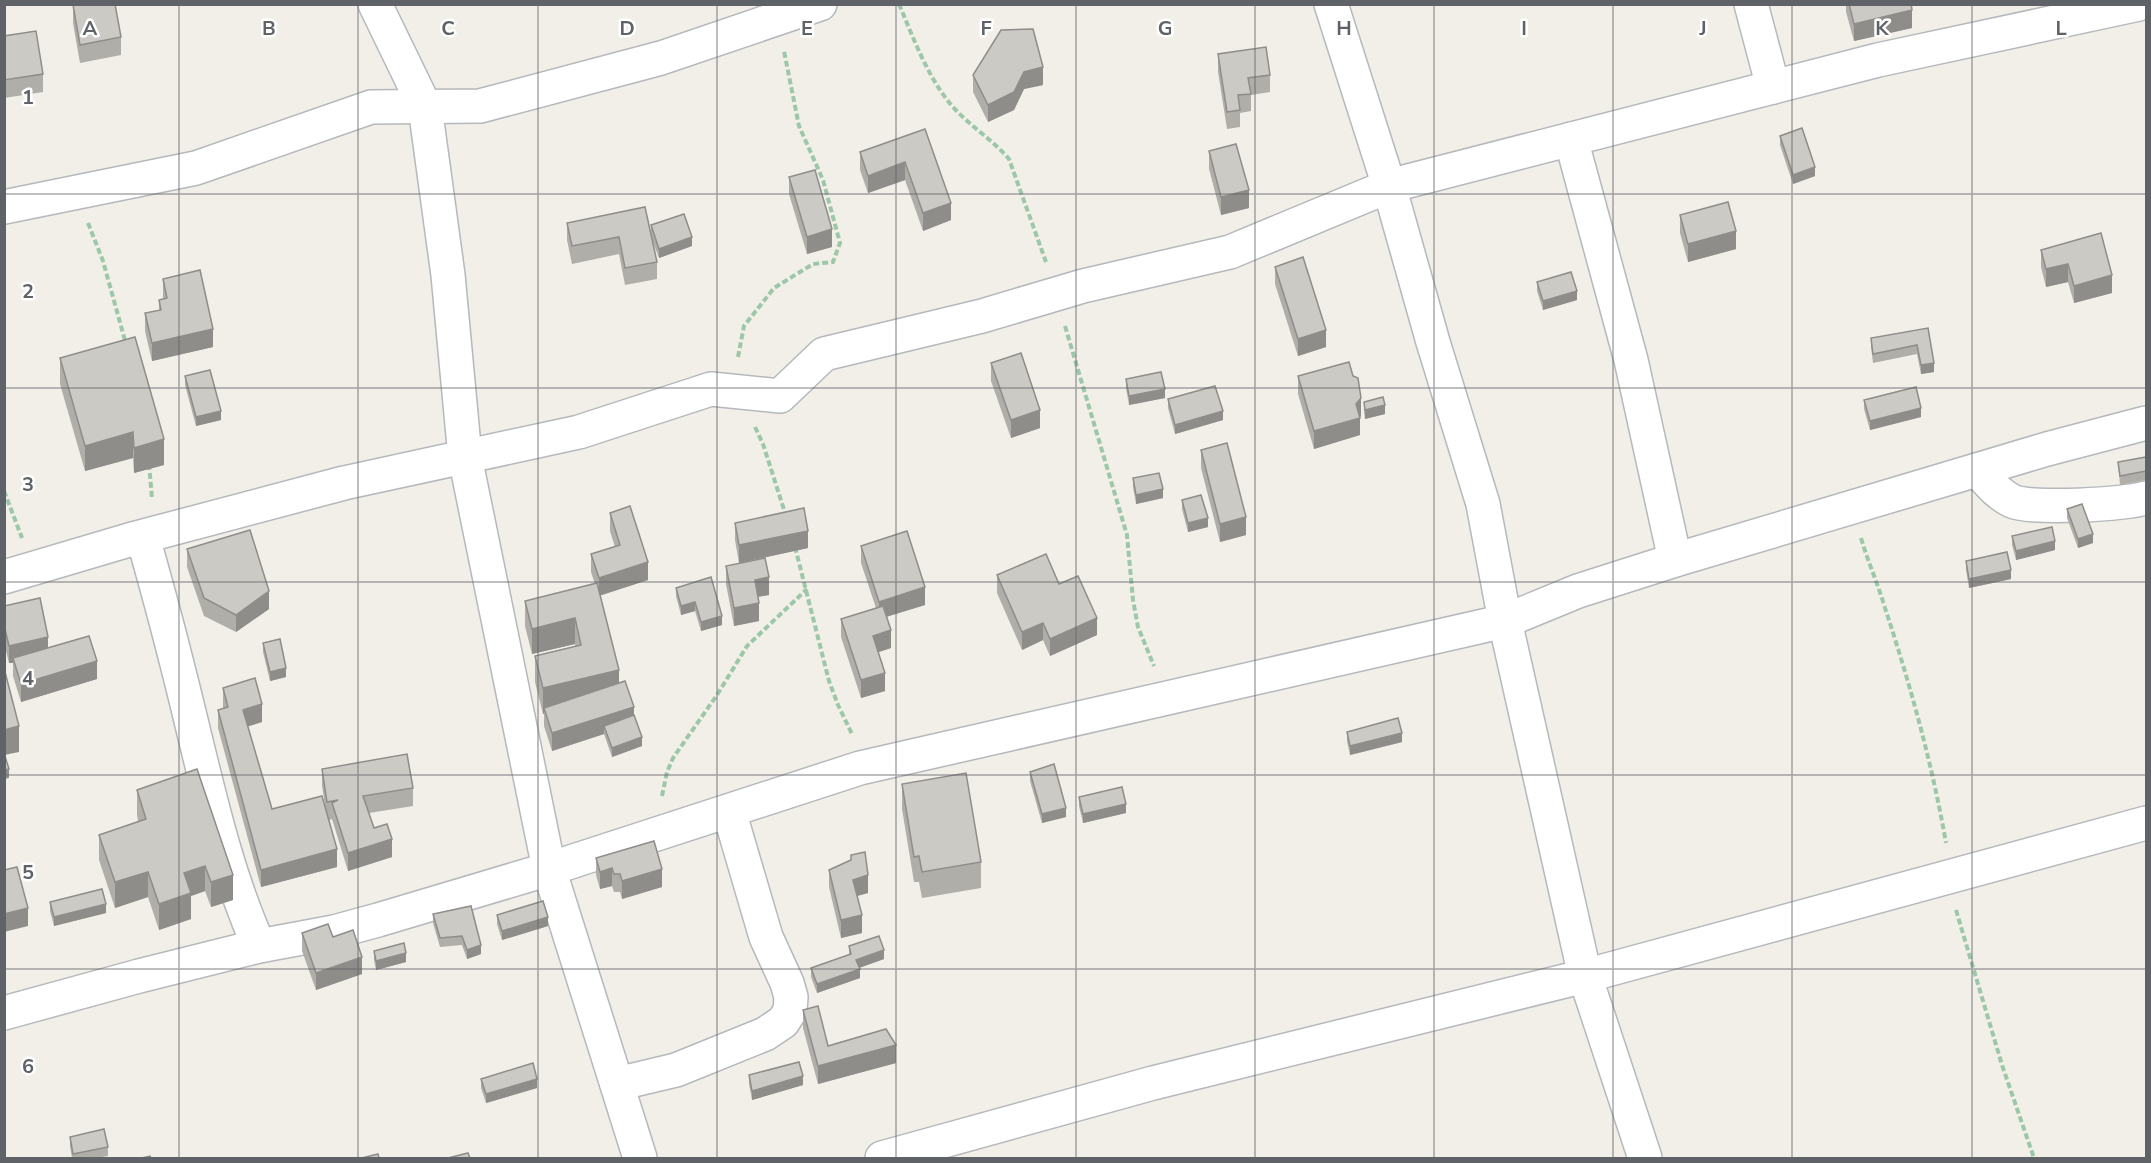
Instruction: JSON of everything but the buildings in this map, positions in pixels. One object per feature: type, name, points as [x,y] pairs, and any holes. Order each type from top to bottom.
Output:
[{"type":"street","points":[[375,4],[426,107],[448,275],[465,457],[549,870],[640,1158]]},
{"type":"street","points":[[4,207],[196,168],[371,108],[480,106],[550,89],[661,58],[820,4]]},
{"type":"street","points":[[1331,4],[1389,186],[1433,342],[1483,504],[1505,621],[1585,976],[1645,1158]]},
{"type":"street","points":[[1751,4],[1773,87]]},
{"type":"street","points":[[19,573],[344,483],[579,432],[711,389],[780,396],[824,354],[982,316],[1083,286],[1230,252],[1389,186],[1878,60],[2139,4]]},
{"type":"street","points":[[1571,139],[1631,360],[1675,560]]},
{"type":"street","points":[[4,1013],[259,946],[334,932],[549,870],[860,768],[1505,621],[1578,591],[1675,560],[1977,470],[2146,423]]},
{"type":"street","points":[[1977,470],[1996,491],[2013,502],[2030,505],[2119,503],[2146,498]]},
{"type":"street","points":[[143,538],[215,819],[245,916],[259,946]]},
{"type":"street","points":[[616,1084],[676,1070],[765,1034],[783,1022],[790,1011],[791,997],[787,983],[766,937],[729,811]]},
{"type":"street","points":[[882,1158],[1153,1083],[1585,976],[2146,823]]},
{"type":"path","points":[[899,4],[934,80],[949,102],[998,146],[1009,159],[1050,270]]},
{"type":"path","points":[[71,194],[93,231],[127,348]]},
{"type":"path","points":[[1064,324],[1127,535],[1138,627],[1147,653],[1157,671],[1178,696]]},
{"type":"path","points":[[143,538],[152,498],[149,461]]},
{"type":"path","points":[[4,491],[19,573]]},
{"type":"path","points":[[1851,508],[1885,605],[1910,691],[1935,789],[1958,921],[2002,1065],[2034,1158]]},
{"type":"path","points":[[668,831],[662,795],[673,758],[717,695],[747,646],[807,589]]}]
